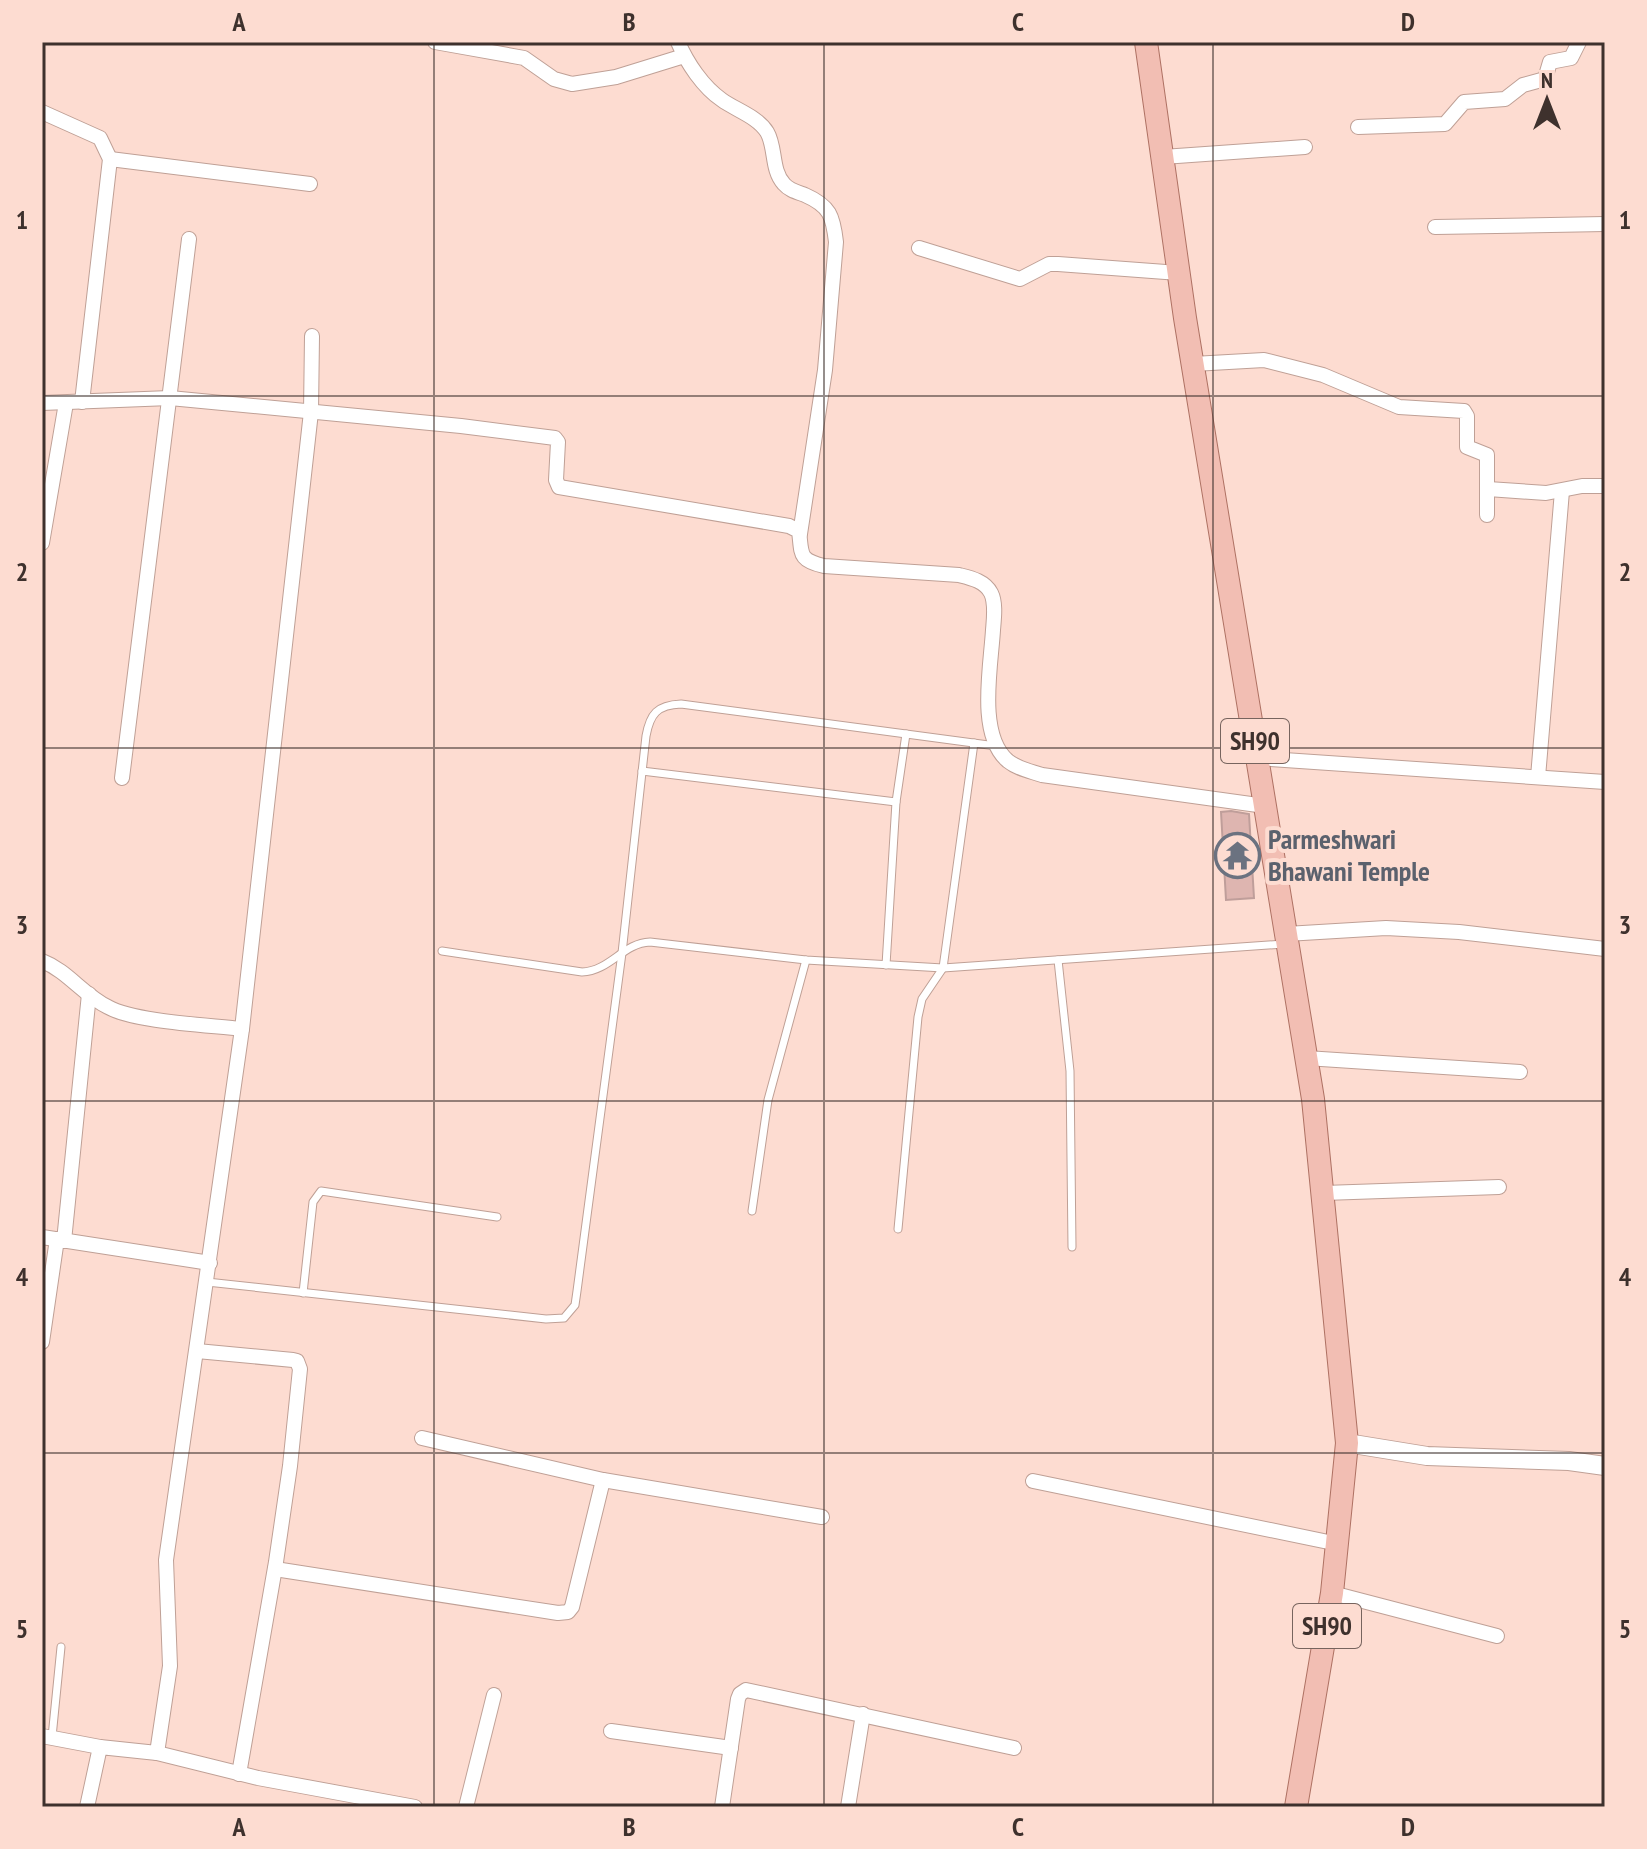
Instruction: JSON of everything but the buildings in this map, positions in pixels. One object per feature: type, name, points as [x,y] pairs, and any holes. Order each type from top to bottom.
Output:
[{"type":"main road","name":"SH90","points":[[1146,42],[1193,364],[1306,1058],[1324,1193],[1347,1443],[1332,1593],[1296,1807]]},
{"type":"street","points":[[435,42],[524,58],[554,79],[572,84],[616,77],[684,56]]},
{"type":"street","points":[[678,42],[684,56],[710,90],[765,129],[779,177],[790,189],[820,202],[834,225],[836,242],[825,370],[800,534],[801,555],[812,563],[959,575],[984,584],[993,602],[989,719],[996,746],[1007,760],[1022,769],[1042,775],[1265,806]]},
{"type":"street","points":[[1358,127],[1445,124],[1464,102],[1505,99],[1523,85],[1542,81],[1550,62],[1571,58],[1579,42]]},
{"type":"street","points":[[42,112],[100,138],[110,159],[82,402]]},
{"type":"street","points":[[1163,157],[1305,147]]},
{"type":"street","points":[[110,159],[310,184]]},
{"type":"street","points":[[1435,227],[1605,224]]},
{"type":"street","points":[[122,778],[189,239]]},
{"type":"street","points":[[919,248],[1020,279],[1049,264],[1179,273]]},
{"type":"street","points":[[157,1753],[170,1666],[166,1560],[242,1029],[311,412],[312,336]]},
{"type":"street","points":[[1193,364],[1264,360],[1323,375],[1399,407],[1464,411],[1467,416],[1467,447],[1487,455],[1487,515]]},
{"type":"street","points":[[42,403],[170,398],[555,438],[558,442],[556,480],[559,487],[789,526],[798,529],[800,534]]},
{"type":"street","points":[[42,543],[66,403]]},
{"type":"street","points":[[1488,489],[1536,493],[1605,486]]},
{"type":"street","points":[[1538,777],[1562,491]]},
{"type":"street","points":[[1257,758],[1605,782]]},
{"type":"street","points":[[1287,939],[1386,928],[1459,932],[1605,949]]},
{"type":"street","points":[[42,961],[67,975],[112,1010],[242,1029]]},
{"type":"street","points":[[42,1342],[89,994]]},
{"type":"street","points":[[1306,1058],[1520,1072]]},
{"type":"street","points":[[1324,1193],[1499,1187]]},
{"type":"street","points":[[54,1239],[210,1263]]},
{"type":"street","points":[[197,1351],[293,1360],[299,1364],[290,1466],[275,1569],[239,1774]]},
{"type":"street","points":[[422,1438],[603,1480],[822,1517]]},
{"type":"street","points":[[1347,1443],[1427,1456],[1569,1461],[1605,1466]]},
{"type":"street","points":[[275,1569],[558,1613],[568,1612],[572,1607],[603,1480]]},
{"type":"street","points":[[1033,1481],[1338,1544]]},
{"type":"street","points":[[1332,1593],[1497,1636]]},
{"type":"street","points":[[722,1807],[738,1699],[746,1690],[1014,1748]]},
{"type":"street","points":[[466,1807],[494,1695]]},
{"type":"street","points":[[848,1807],[863,1714]]},
{"type":"street","points":[[611,1731],[731,1748]]},
{"type":"street","points":[[47,1736],[100,1747],[157,1753],[239,1774],[415,1807]]},
{"type":"street","points":[[87,1807],[100,1747]]},
{"type":"lane","points":[[207,1282],[546,1319],[564,1318],[575,1305],[622,953],[642,771],[649,720],[656,710],[666,705],[681,704],[996,746]]},
{"type":"lane","points":[[886,965],[896,802],[906,734]]},
{"type":"lane","points":[[898,1229],[918,1017],[922,999],[943,968],[974,743]]},
{"type":"lane","points":[[642,771],[896,802]]},
{"type":"lane","points":[[442,951],[582,972],[597,970],[637,944],[650,942],[806,960],[943,968],[1287,939]]},
{"type":"lane","points":[[752,1211],[768,1100],[806,960]]},
{"type":"lane","points":[[1058,960],[1070,1071],[1072,1247]]},
{"type":"lane","points":[[303,1293],[313,1202],[321,1191],[497,1217]]},
{"type":"lane","points":[[47,1736],[61,1647]]},
{"type":"place","name":"Parmeshwari Bhawani Temple","points":[[1237,855]]}]
